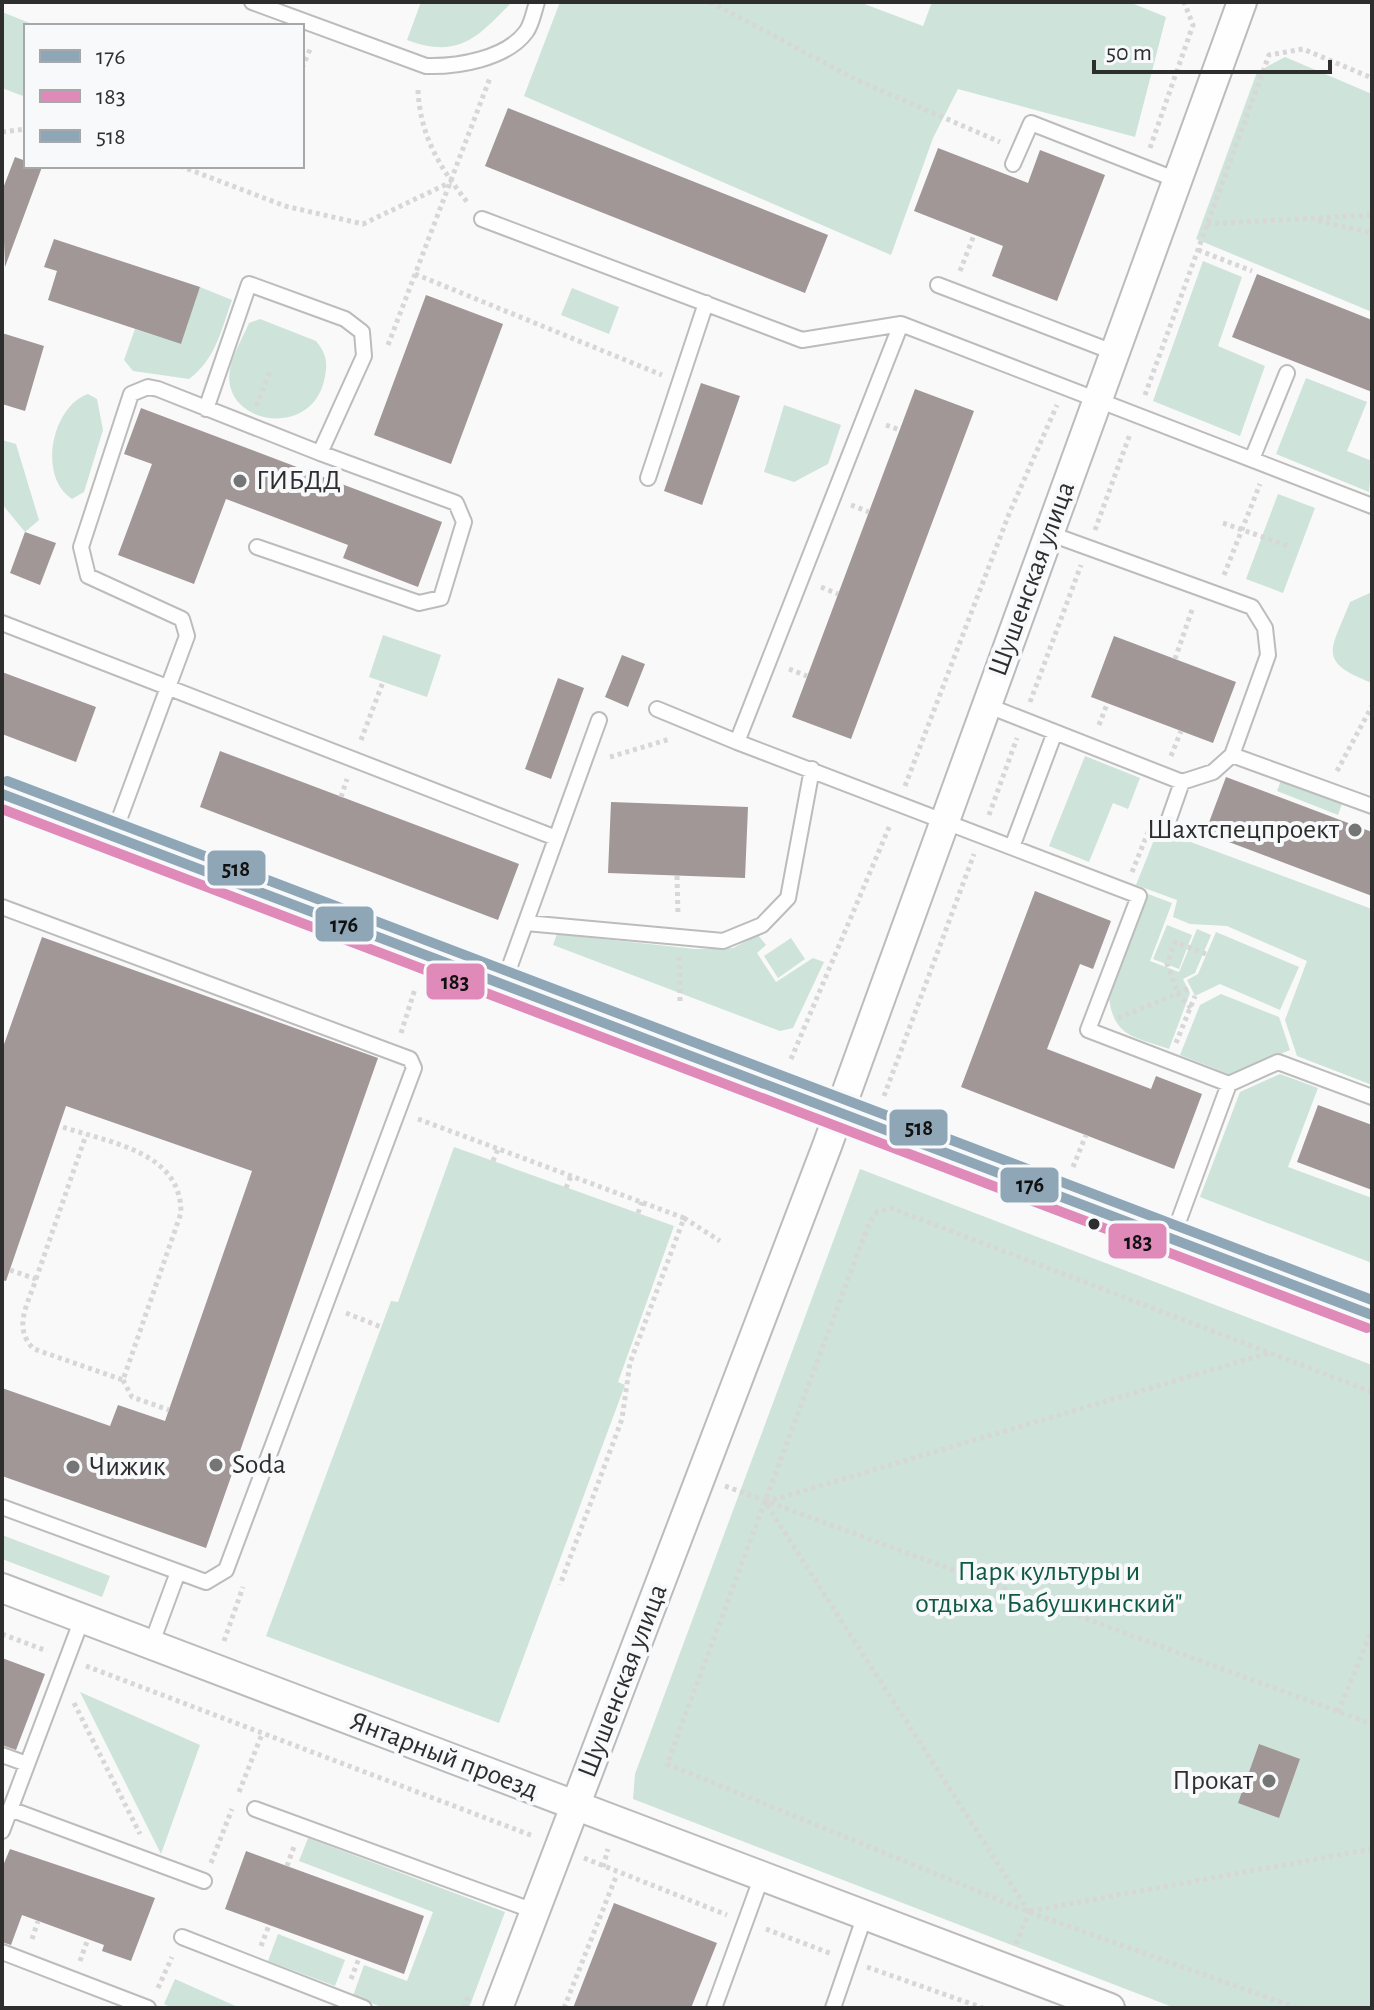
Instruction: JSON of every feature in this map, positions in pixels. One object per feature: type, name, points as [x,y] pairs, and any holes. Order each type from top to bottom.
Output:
[{"type":"street","name":"Шушенская улица","points":[[498,2008],[839,1114],[1242,2]]},
{"type":"street","points":[[2,794],[1372,1315]]},
{"type":"street","name":"Янтарный проезд","points":[[2,1588],[1110,2008]]},
{"type":"lane","points":[[252,2],[426,66],[448,67],[501,51],[526,32],[537,2]]},
{"type":"lane","points":[[1016,157],[1031,123],[1177,180]]},
{"type":"lane","points":[[482,219],[802,340],[901,324],[1372,506]]},
{"type":"lane","points":[[206,409],[249,284],[345,319],[362,332],[364,356],[320,453]]},
{"type":"lane","points":[[938,285],[1113,352]]},
{"type":"lane","points":[[648,478],[706,303]]},
{"type":"lane","points":[[737,742],[901,324]]},
{"type":"lane","points":[[1252,459],[1287,373]]},
{"type":"lane","points":[[113,836],[187,636],[182,619],[88,576],[81,547],[131,394],[148,387],[456,503],[464,522],[441,598],[419,603],[257,547]]},
{"type":"lane","points":[[986,705],[1182,782],[1213,772],[1232,755],[1268,655],[1265,628],[1252,607],[1048,533]]},
{"type":"lane","points":[[2,623],[556,838]]},
{"type":"lane","points":[[657,709],[1139,896],[1088,1030],[1229,1084],[1278,1062],[1372,1097]]},
{"type":"lane","points":[[503,985],[599,720]]},
{"type":"lane","points":[[1012,847],[1055,732]]},
{"type":"lane","points":[[1232,755],[1372,806]]},
{"type":"lane","points":[[526,923],[678,940],[723,941],[762,925],[788,898],[812,769]]},
{"type":"lane","points":[[1169,819],[1182,782]]},
{"type":"lane","points":[[2,907],[395,1053],[410,1059],[414,1065],[230,1563],[220,1577],[206,1582],[2,1507]]},
{"type":"lane","points":[[1172,1239],[1229,1084]]},
{"type":"lane","points":[[151,1645],[178,1572]]},
{"type":"lane","points":[[2,1831],[82,1619]]},
{"type":"lane","points":[[2,1755],[27,1764]]},
{"type":"lane","points":[[10,1809],[204,1881]]},
{"type":"lane","points":[[255,1809],[534,1911]]},
{"type":"lane","points":[[714,2008],[762,1876]]},
{"type":"lane","points":[[833,2008],[865,1915]]},
{"type":"lane","points":[[182,1937],[364,2008]]},
{"type":"lane","points":[[2,1952],[149,2007]]},
{"type":"path","points":[[710,2],[857,80],[1016,157]]},
{"type":"path","points":[[1145,168],[1193,25],[1184,2]]},
{"type":"path","points":[[1093,533],[1269,55],[1303,49],[1372,78]]},
{"type":"path","points":[[304,64],[310,50]]},
{"type":"path","points":[[410,288],[501,51]]},
{"type":"path","points":[[418,90],[419,110],[430,151],[482,219]]},
{"type":"path","points":[[2,132],[24,129]]},
{"type":"path","points":[[185,168],[285,206],[363,224],[451,182]]},
{"type":"path","points":[[1207,224],[1372,215]]},
{"type":"path","points":[[1309,218],[1372,233]]},
{"type":"path","points":[[953,291],[974,235]]},
{"type":"path","points":[[1198,250],[1252,271]]},
{"type":"path","points":[[415,274],[678,381]]},
{"type":"path","points":[[249,426],[271,369]]},
{"type":"path","points":[[796,1047],[899,803],[1009,514],[1065,386]]},
{"type":"path","points":[[1216,595],[1267,465]]},
{"type":"path","points":[[1223,523],[1291,547]]},
{"type":"path","points":[[1027,711],[1082,563]]},
{"type":"path","points":[[1175,659],[1199,589]]},
{"type":"path","points":[[1327,790],[1372,706]]},
{"type":"path","points":[[983,830],[1022,726]]},
{"type":"path","points":[[582,765],[706,729]]},
{"type":"path","points":[[1125,891],[1152,821]]},
{"type":"path","points":[[883,1097],[977,845]]},
{"type":"path","points":[[1191,1008],[1178,994],[1167,964],[1175,942],[1206,954]]},
{"type":"path","points":[[1088,1030],[1191,988]]},
{"type":"path","points":[[395,1053],[415,989]]},
{"type":"path","points":[[1169,1061],[1195,996]]},
{"type":"path","points":[[398,1112],[684,1218],[720,1241]]},
{"type":"path","points":[[60,1126],[156,1159],[171,1173],[181,1199],[181,1213],[123,1380]]},
{"type":"path","points":[[86,1135],[21,1322],[28,1343],[34,1349],[123,1380],[132,1397],[169,1410]]},
{"type":"path","points":[[1072,1168],[1086,1135]]},
{"type":"path","points":[[493,1161],[498,1149]]},
{"type":"path","points":[[566,1188],[571,1176]]},
{"type":"path","points":[[638,1213],[642,1202]]},
{"type":"path","points":[[1297,2008],[1029,1912],[667,1764],[869,1223],[877,1212],[891,1208],[1372,1392]]},
{"type":"path","points":[[560,1585],[622,1419],[630,1363],[684,1218]]},
{"type":"path","points":[[10,1270],[36,1279]]},
{"type":"path","points":[[327,1305],[381,1327]]},
{"type":"path","points":[[765,1502],[1270,1353]]},
{"type":"path","points":[[702,1478],[1372,1724]]},
{"type":"path","points":[[765,1502],[1029,1912]]},
{"type":"path","points":[[221,1650],[243,1586],[230,1563]]},
{"type":"path","points":[[1338,1712],[1372,1630]]},
{"type":"path","points":[[2,1634],[537,1838]]},
{"type":"path","points":[[60,1676],[155,1863]]},
{"type":"path","points":[[204,1881],[262,1734]]},
{"type":"path","points":[[603,1867],[610,1842]]},
{"type":"path","points":[[1029,1912],[1372,1849]]},
{"type":"path","points":[[581,1857],[617,1874],[983,2008]]},
{"type":"path","points":[[564,2008],[617,1874]]},
{"type":"path","points":[[149,2007],[182,1937]]},
{"type":"green space","points":[[421,2],[512,2],[466,42],[440,47],[407,40]]},
{"type":"green space","points":[[560,2],[859,2],[923,26],[932,2],[1129,2],[1166,17],[1135,137],[958,89],[933,138],[891,255],[524,96]]},
{"type":"green space","points":[[2,12],[32,24],[24,24],[23,96],[2,88]]},
{"type":"green space","points":[[1285,57],[1372,94],[1372,312],[1196,239],[1257,72]]},
{"type":"green space","points":[[1203,261],[1242,277],[1218,346],[1265,366],[1240,436],[1153,401]]},
{"type":"green space","points":[[200,287],[232,300],[206,362],[189,379],[133,371],[124,360],[135,329],[181,344]]},
{"type":"green space","points":[[572,288],[619,307],[609,334],[561,315]]},
{"type":"green space","points":[[260,319],[316,341],[326,360],[324,381],[316,400],[302,412],[285,418],[268,418],[252,413],[238,402],[231,388],[230,369],[236,352],[249,323]]},
{"type":"green space","points":[[1306,378],[1367,402],[1347,451],[1372,461],[1369,492],[1276,454]]},
{"type":"green space","points":[[88,394],[97,399],[103,430],[84,492],[72,499],[61,489],[55,475],[53,443],[65,412]]},
{"type":"green space","points":[[784,405],[841,425],[828,464],[794,482],[764,472]]},
{"type":"green space","points":[[2,440],[16,444],[39,520],[25,532],[2,504]]},
{"type":"green space","points":[[1278,494],[1315,508],[1283,593],[1246,579]]},
{"type":"green space","points":[[1372,592],[1372,683],[1342,668],[1335,661],[1333,653],[1350,602]]},
{"type":"green space","points":[[383,635],[441,655],[427,697],[369,677]]},
{"type":"green space","points":[[1085,756],[1140,778],[1128,809],[1113,803],[1089,862],[1049,846]]},
{"type":"green space","points":[[1282,778],[1343,801],[1338,815],[1277,791]]},
{"type":"green space","points":[[1158,830],[1372,909],[1372,1085],[1297,1056],[1285,1020],[1307,961],[1227,926],[1190,924],[1173,917],[1177,900],[1136,885]]},
{"type":"green space","points":[[1148,894],[1172,903],[1150,961],[1179,972],[1197,929],[1211,935],[1195,973],[1183,979],[1190,993],[1169,1049],[1121,1029],[1109,998]]},
{"type":"green space","points":[[1167,925],[1192,935],[1179,969],[1153,959]]},
{"type":"green space","points":[[1216,932],[1299,967],[1280,1010],[1220,984],[1195,996],[1187,980],[1198,974]]},
{"type":"green space","points":[[557,934],[695,949],[733,948],[758,935],[766,945],[757,953],[776,982],[813,958],[824,962],[793,1028],[780,1031],[553,945]]},
{"type":"green space","points":[[791,938],[805,959],[778,978],[764,956]]},
{"type":"green space","points":[[1221,994],[1279,1017],[1290,1050],[1231,1075],[1180,1055],[1200,1005]]},
{"type":"green space","points":[[1280,1074],[1318,1088],[1288,1167],[1372,1198],[1372,1263],[1200,1197],[1240,1092]]},
{"type":"green space","points":[[454,1147],[674,1226],[618,1382],[625,1385],[499,1723],[266,1636],[391,1301],[398,1302]]},
{"type":"green space","name":"Парк культуры и отдыха \"Бабушкинский\"","points":[[860,1169],[1372,1365],[1372,2008],[1175,2008],[633,1799],[635,1774]]},
{"type":"green space","points":[[2,1535],[110,1576],[102,1597],[2,1559]]},
{"type":"green space","points":[[80,1692],[200,1745],[161,1854]]},
{"type":"green space","points":[[308,1838],[505,1912],[469,2008],[384,2008],[353,1996],[364,1965],[407,1981],[433,1912],[299,1861]]},
{"type":"green space","points":[[278,1934],[345,1960],[335,1986],[268,1961]]},
{"type":"green space","points":[[175,1979],[240,2008],[172,2008],[164,2004]]},
{"type":"building","points":[[508,108],[828,235],[805,293],[485,166]]},
{"type":"building","points":[[938,148],[1028,183],[1040,150],[1105,175],[1057,301],[992,276],[1003,246],[914,211]]},
{"type":"building","points":[[15,157],[24,160],[24,168],[42,168],[5,267],[2,191]]},
{"type":"building","points":[[54,239],[200,287],[181,344],[48,300],[57,271],[44,267]]},
{"type":"building","points":[[1257,274],[1372,320],[1372,392],[1232,337]]},
{"type":"building","points":[[426,295],[503,324],[451,464],[374,435]]},
{"type":"building","points":[[2,333],[44,346],[25,411],[2,404]]},
{"type":"building","points":[[701,383],[740,396],[702,505],[664,491]]},
{"type":"building","points":[[915,389],[974,411],[851,739],[792,717]]},
{"type":"building","name":"ГИБДД","points":[[141,408],[442,522],[418,587],[343,558],[348,545],[226,499],[194,584],[118,555],[152,464],[124,454]]},
{"type":"building","points":[[25,532],[56,543],[40,585],[10,573]]},
{"type":"building","points":[[1114,636],[1236,682],[1213,743],[1091,697]]},
{"type":"building","points":[[622,655],[645,664],[628,707],[605,697]]},
{"type":"building","points":[[2,672],[96,707],[76,762],[2,734]]},
{"type":"building","points":[[558,678],[584,688],[551,779],[525,769]]},
{"type":"building","points":[[220,751],[519,864],[498,920],[200,807]]},
{"type":"building","points":[[1226,777],[1372,832],[1372,896],[1205,833]]},
{"type":"building","points":[[611,802],[748,807],[745,878],[608,873]]},
{"type":"building","points":[[1035,891],[1111,921],[1093,969],[1080,964],[1047,1049],[1151,1089],[1156,1076],[1202,1094],[1174,1169],[961,1087]]},
{"type":"building","points":[[42,937],[378,1058],[206,1548],[2,1476],[2,1388],[110,1426],[118,1405],[165,1421],[252,1171],[66,1106],[6,1281],[2,1280],[2,1050]]},
{"type":"building","points":[[1318,1105],[1372,1125],[1372,1190],[1297,1162]]},
{"type":"building","points":[[2,1658],[45,1674],[16,1750],[2,1745]]},
{"type":"building","name":"Прокат","points":[[1259,1744],[1300,1759],[1279,1818],[1238,1803]]},
{"type":"building","points":[[10,1849],[155,1898],[131,1961],[102,1951],[104,1945],[22,1915],[11,1945],[2,1942],[2,1868]]},
{"type":"building","points":[[246,1851],[424,1916],[404,1974],[225,1909]]},
{"type":"building","points":[[614,1903],[717,1943],[691,2008],[573,2008]]},
{"type":"transit line","name":"518","points":[[7,781],[1372,1300]]},
{"type":"transit line","name":"176","points":[[2,794],[1372,1315]]},
{"type":"transit line","name":"183","points":[[2,809],[1367,1328]]},
{"type":"place","name":"ГИБДД","points":[[240,481]]},
{"type":"place","name":"Шахтспецпроект","points":[[1355,830]]},
{"type":"place","name":"Soda","points":[[216,1465]]},
{"type":"place","name":"Чижик","points":[[73,1467]]},
{"type":"place","name":"Прокат","points":[[1269,1781]]}]
